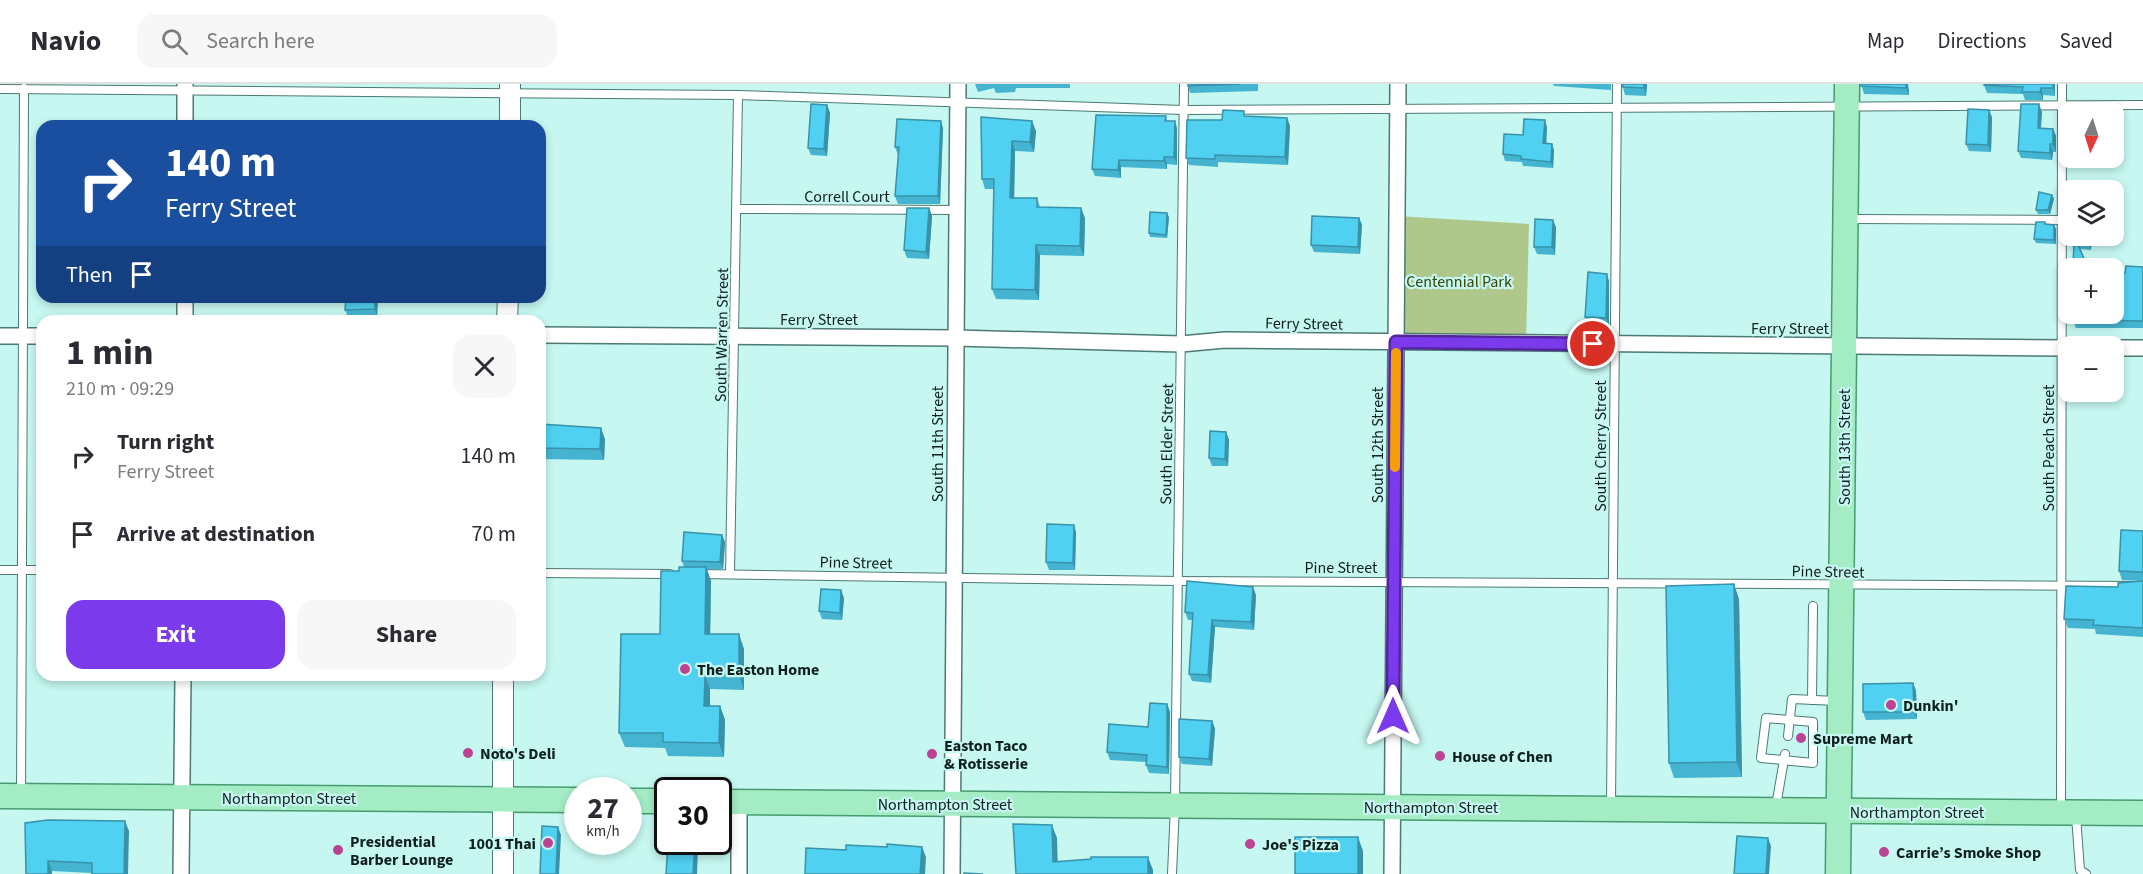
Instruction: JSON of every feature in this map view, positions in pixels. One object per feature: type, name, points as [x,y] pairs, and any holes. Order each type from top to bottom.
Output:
[{"type":"main road","name":"South 13th Street","points":[[1839,874],[1847,96]]},
{"type":"main road","name":"Northampton Street","points":[[11,796],[564,800]]},
{"type":"main road","name":"Northampton Street","points":[[732,802],[2143,813]]},
{"type":"street","name":"South 11th Street","points":[[952,874],[958,84]]},
{"type":"street","name":"South 12th Street","points":[[1392,874],[1398,84]]},
{"type":"street","points":[[185,87],[185,120]]},
{"type":"street","points":[[510,89],[510,120]]},
{"type":"street","name":"Ferry Street","points":[[546,335],[956,338],[1181,344],[1225,340],[2058,348]]},
{"type":"street","points":[[0,336],[36,336]]},
{"type":"street","points":[[2124,348],[2143,348]]},
{"type":"street","points":[[181,874],[183,681]]},
{"type":"street","points":[[503,681],[503,874]]},
{"type":"street","points":[[732,824],[739,874]]},
{"type":"lane","name":"South Elder Street","points":[[1172,874],[1175,805],[1184,84]]},
{"type":"lane","name":"South Cherry Street","points":[[1611,809],[1617,84]]},
{"type":"lane","name":"South Peach Street","points":[[2062,84],[2062,102]]},
{"type":"lane","points":[[0,89],[185,87],[510,89],[958,101],[1183,110],[1616,109],[1847,96],[2058,106]]},
{"type":"lane","points":[[11,796],[23,570],[24,88]]},
{"type":"lane","name":"South Warren Street","points":[[730,574],[738,96]]},
{"type":"lane","points":[[2124,105],[2143,105]]},
{"type":"lane","name":"Correll Court","points":[[737,209],[957,210]]},
{"type":"lane","points":[[1845,219],[2058,220]]},
{"type":"lane","name":"South Peach Street","points":[[2063,246],[2065,336]]},
{"type":"lane","name":"South Peach Street","points":[[2064,402],[2062,585],[2068,813],[2080,870],[2086,874]]},
{"type":"lane","points":[[0,570],[36,570]]},
{"type":"lane","points":[[546,573],[682,574]]},
{"type":"lane","name":"Pine Street","points":[[694,574],[1178,581],[1394,580],[2143,586]]},
{"type":"lane","points":[[1812,700],[1813,606]]},
{"type":"lane","points":[[1788,736],[1792,699],[1841,701]]},
{"type":"lane","points":[[1766,718],[1791,720],[1814,722],[1813,763],[1784,758],[1761,758],[1766,718]]},
{"type":"lane","points":[[1776,810],[1784,758]]},
{"type":"green space","name":"Centennial Park","points":[[1397,216],[1529,224],[1526,343],[1396,342]]},
{"type":"building","points":[[1188,84],[1240,84],[1188,86]]},
{"type":"building","points":[[1622,84],[1644,84],[1644,88],[1623,87]]},
{"type":"building","points":[[1861,84],[1906,84],[1906,88],[1861,86]]},
{"type":"building","points":[[1985,84],[2053,84],[2053,88],[2041,88],[2040,92],[2022,92],[2023,87]]},
{"type":"building","points":[[811,104],[827,105],[824,149],[808,148]]},
{"type":"building","points":[[2021,104],[2039,104],[2038,128],[2053,129],[2053,144],[2050,144],[2050,153],[2018,151]]},
{"type":"building","points":[[1968,109],[1989,110],[1988,145],[1966,144]]},
{"type":"building","points":[[1223,110],[1244,111],[1244,116],[1287,118],[1285,157],[1215,155],[1215,159],[1186,158],[1187,120],[1222,120]]},
{"type":"building","points":[[1096,115],[1166,116],[1165,121],[1175,121],[1174,157],[1164,157],[1164,161],[1119,160],[1118,170],[1092,169]]},
{"type":"building","points":[[981,117],[1032,121],[1030,142],[1012,141],[1010,198],[1037,198],[1037,207],[1081,208],[1080,246],[1036,245],[1035,290],[992,289],[994,179],[982,179]]},
{"type":"building","points":[[897,119],[941,121],[938,196],[895,196],[899,147],[895,147]]},
{"type":"building","points":[[1524,119],[1545,120],[1543,143],[1552,144],[1551,162],[1521,159],[1521,156],[1503,154],[1504,134],[1523,135]]},
{"type":"building","points":[[2039,192],[2052,195],[2048,210],[2036,210]]},
{"type":"building","points":[[907,208],[929,208],[926,252],[904,250]]},
{"type":"building","points":[[1150,212],[1167,213],[1166,235],[1149,233]]},
{"type":"building","points":[[1312,216],[1359,218],[1358,247],[1311,245]]},
{"type":"building","points":[[1535,219],[1553,220],[1552,247],[1534,247]]},
{"type":"building","points":[[2036,222],[2054,225],[2054,240],[2034,239]]},
{"type":"building","points":[[2074,246],[2079,246],[2084,258],[2073,258]]},
{"type":"building","points":[[2126,266],[2143,267],[2143,321],[2124,321]]},
{"type":"building","points":[[1588,272],[1607,274],[1606,318],[1585,317]]},
{"type":"building","points":[[346,303],[375,303],[375,309],[345,310]]},
{"type":"building","points":[[546,424],[601,428],[600,449],[546,448]]},
{"type":"building","points":[[1210,431],[1226,432],[1225,459],[1209,458]]},
{"type":"building","points":[[1047,524],[1074,525],[1073,563],[1046,562]]},
{"type":"building","points":[[2121,530],[2143,531],[2143,573],[2119,571]]},
{"type":"building","points":[[684,532],[722,535],[720,562],[682,561]]},
{"type":"building","name":"The Easton Home","points":[[679,567],[706,567],[705,634],[739,634],[739,675],[705,675],[704,706],[720,706],[719,743],[663,742],[663,733],[619,733],[621,634],[660,634],[661,571],[679,571]]},
{"type":"building","points":[[1187,581],[1253,587],[1251,622],[1212,620],[1208,675],[1189,674],[1193,613],[1185,612]]},
{"type":"building","points":[[2143,581],[2143,628],[2093,625],[2094,620],[2064,619],[2066,586],[2118,587],[2118,583]]},
{"type":"building","points":[[1734,584],[1737,762],[1669,763],[1666,586]]},
{"type":"building","points":[[821,589],[841,590],[840,613],[819,611]]},
{"type":"building","name":"Dunkin'","points":[[1913,683],[1914,712],[1863,712],[1863,684]]},
{"type":"building","points":[[1150,703],[1167,704],[1167,767],[1146,765],[1147,755],[1107,752],[1109,724],[1148,727]]},
{"type":"building","points":[[1179,719],[1212,721],[1209,759],[1179,757]]},
{"type":"building","points":[[48,820],[125,821],[124,874],[92,874],[92,863],[48,861],[48,874],[26,874],[25,823]]},
{"type":"building","points":[[1013,824],[1052,825],[1053,862],[1091,859],[1091,857],[1148,857],[1148,874],[1016,874]]},
{"type":"building","points":[[542,826],[558,827],[556,874],[540,874]]},
{"type":"building","points":[[1737,836],[1768,838],[1766,874],[1734,874]]},
{"type":"building","points":[[1295,837],[1358,837],[1358,874],[1295,874]]},
{"type":"building","points":[[887,844],[922,847],[920,874],[805,874],[806,848],[846,850],[846,845],[887,847]]},
{"type":"building","points":[[667,855],[694,855],[693,874],[666,874]]},
{"type":"slow traffic","points":[[1395,467],[1396,353]]},
{"type":"place","name":"The Easton Home","points":[[685,669]]},
{"type":"place","name":"Dunkin'","points":[[1891,705]]},
{"type":"place","name":"Supreme Mart","points":[[1801,738]]},
{"type":"place","name":"Noto's Deli","points":[[468,753]]},
{"type":"place","name":"Easton Taco & Rotisserie","points":[[932,754]]},
{"type":"place","name":"House of Chen","points":[[1440,756]]},
{"type":"place","name":"1001 Thai","points":[[548,843]]},
{"type":"place","name":"Joe's Pizza","points":[[1250,844]]},
{"type":"place","name":"Presidential Barber Lounge","points":[[338,850]]},
{"type":"place","name":"Carrie’s Smoke Shop","points":[[1884,852]]},
{"type":"route","points":[[1393,716],[1396,342],[1593,344]]}]
